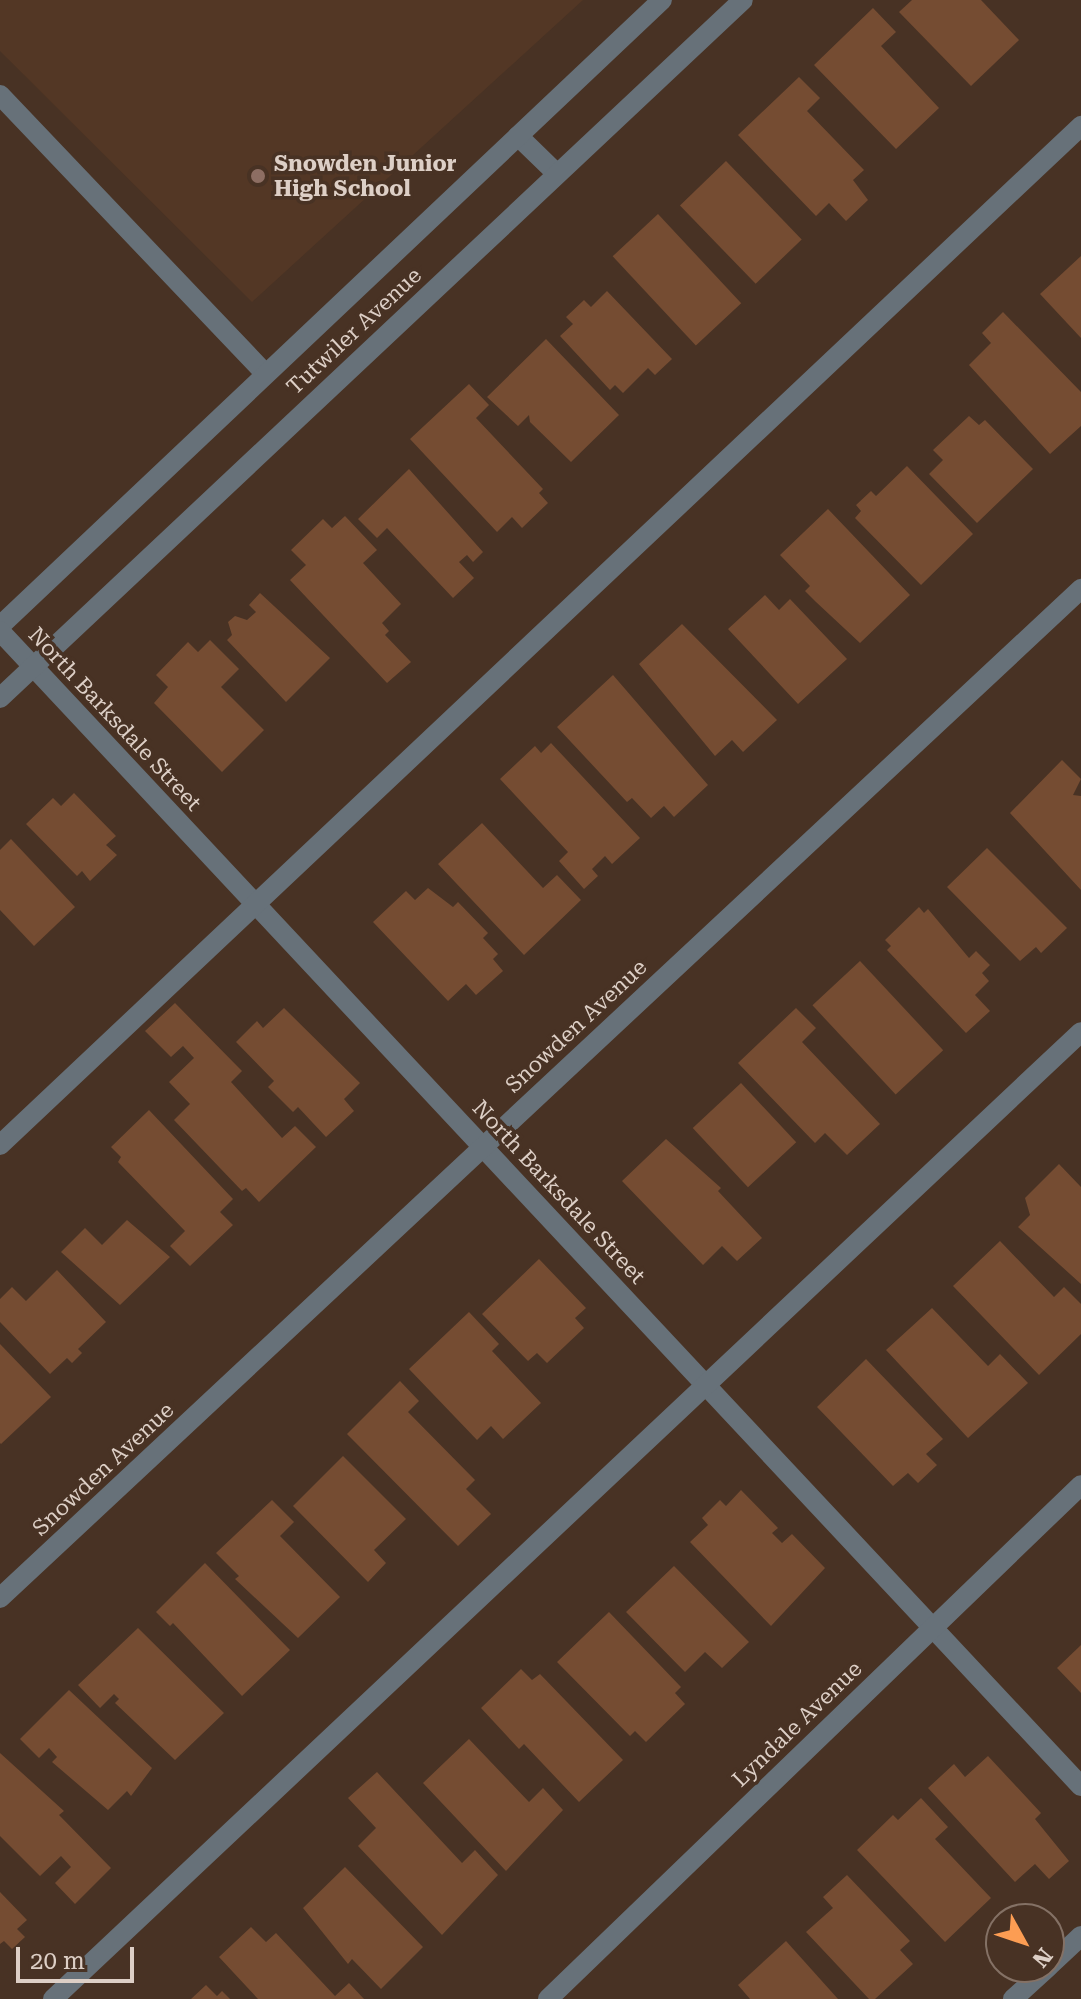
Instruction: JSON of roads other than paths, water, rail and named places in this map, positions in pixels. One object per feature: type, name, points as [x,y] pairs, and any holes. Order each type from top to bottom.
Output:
[{"type":"street","name":"Tutwiler Avenue","points":[[0,628],[662,0]]},
{"type":"street","name":"Tutwiler Avenue","points":[[0,698],[743,0]]},
{"type":"street","points":[[0,95],[266,374]]},
{"type":"street","points":[[0,1145],[253,902],[1081,126]]},
{"type":"street","points":[[518,136],[556,173]]},
{"type":"street","name":"Snowden Avenue","points":[[0,1598],[1081,589]]},
{"type":"street","name":"North Barksdale Street","points":[[0,628],[253,902],[934,1624],[1081,1786]]},
{"type":"street","points":[[53,1999],[1081,1032]]},
{"type":"street","name":"Lyndale Avenue","points":[[548,1999],[1081,1485]]},
{"type":"street","points":[[1065,1951],[1081,1936]]},
{"type":"street","points":[[1013,1999],[1030,1983]]},
{"type":"place","name":"Snowden Junior High School","points":[[258,176]]}]
